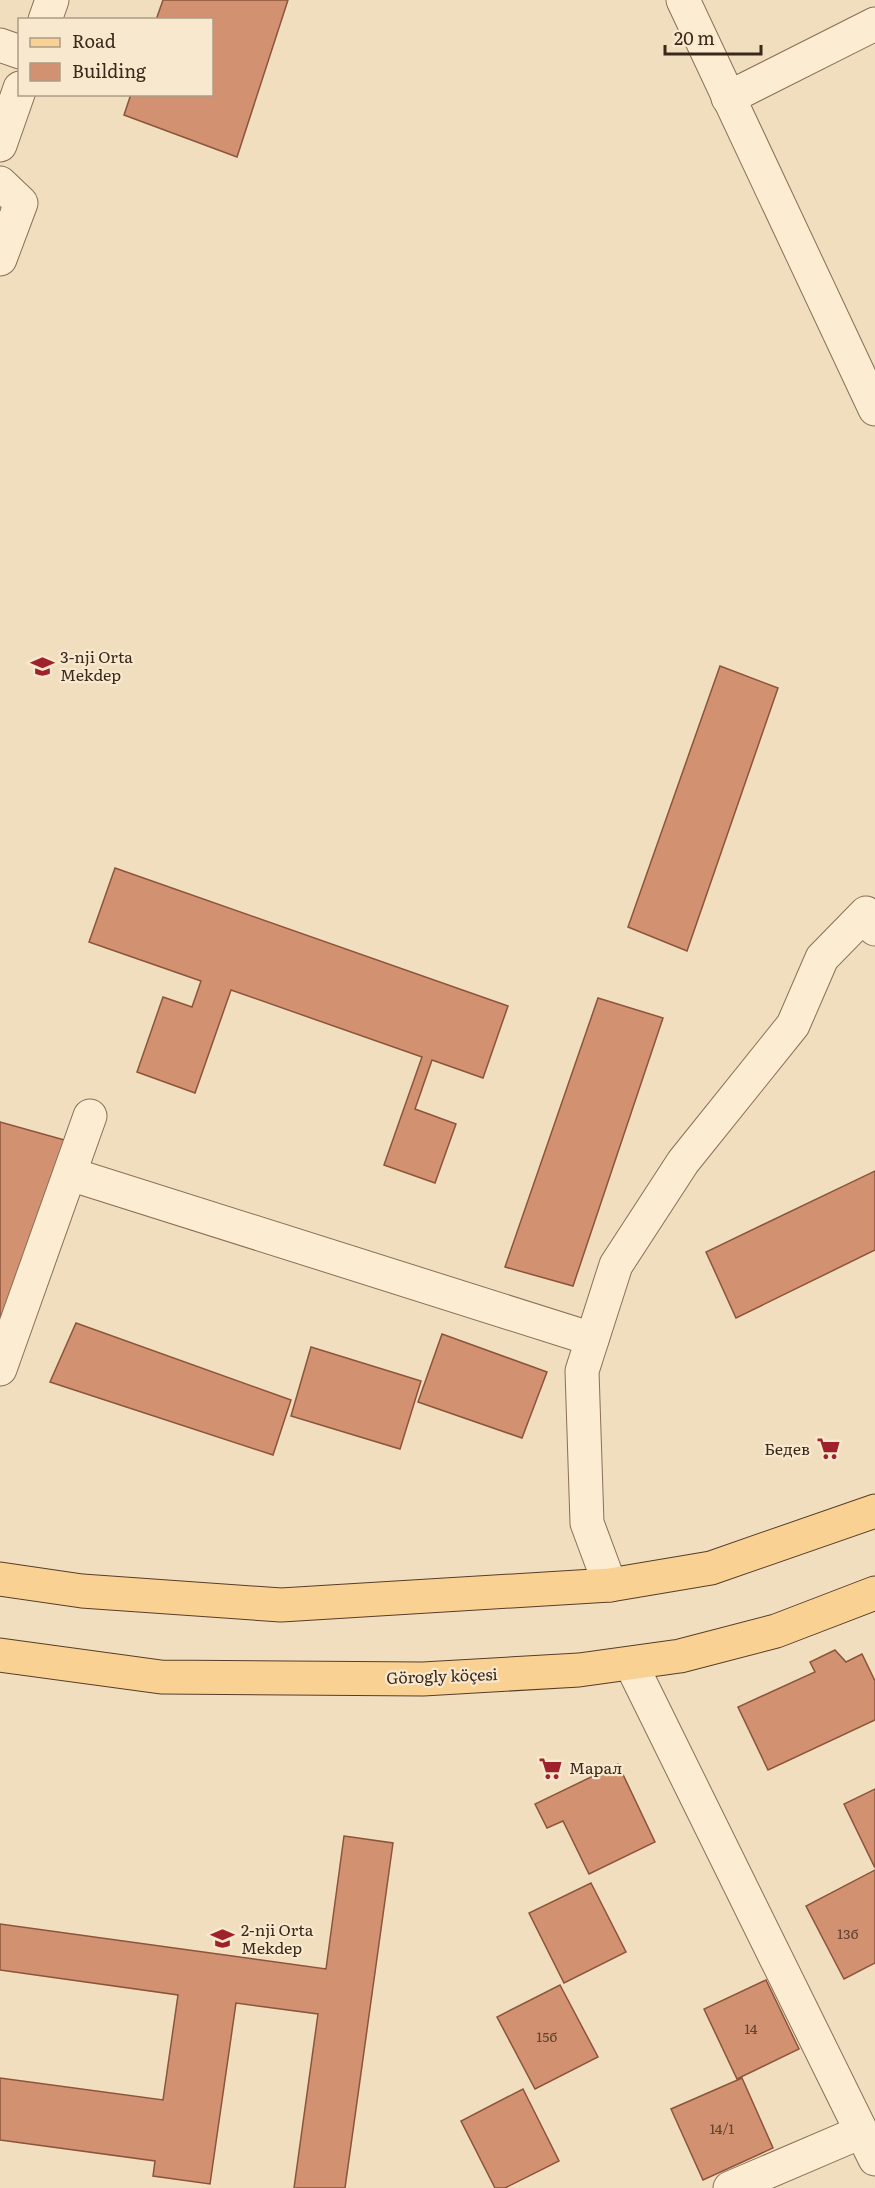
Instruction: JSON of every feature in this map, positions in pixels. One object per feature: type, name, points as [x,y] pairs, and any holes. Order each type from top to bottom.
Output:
[{"type":"main road","points":[[0,1579],[82,1590],[280,1605],[610,1585],[711,1568],[875,1511]]},
{"type":"main road","name":"Görogly köçesi","points":[[0,1655],[162,1677],[423,1679],[631,1664],[676,1657],[776,1631],[875,1593]]},
{"type":"lane","points":[[46,18],[52,0]]},
{"type":"lane","points":[[683,0],[875,409]]},
{"type":"lane","points":[[728,98],[875,24]]},
{"type":"lane","points":[[0,45],[18,51]]},
{"type":"lane","points":[[0,145],[18,94]]},
{"type":"lane","points":[[0,183],[21,203],[0,259]]},
{"type":"lane","points":[[610,1585],[587,1523],[582,1371],[616,1265],[682,1162],[793,1025],[822,958],[866,913],[875,929]]},
{"type":"lane","points":[[0,1369],[90,1116]]},
{"type":"lane","points":[[70,1174],[592,1340]]},
{"type":"lane","points":[[631,1664],[868,2145],[730,2188]]},
{"type":"building","points":[[163,0],[288,0],[237,157],[124,115],[130,96],[213,96],[213,18],[157,18]]},
{"type":"building","points":[[720,666],[778,688],[687,951],[628,927]]},
{"type":"building","points":[[115,868],[508,1006],[483,1078],[432,1060],[415,1109],[456,1124],[435,1183],[384,1165],[422,1057],[231,990],[195,1093],[137,1072],[163,997],[192,1007],[201,981],[89,942]]},
{"type":"building","points":[[598,998],[663,1018],[573,1286],[505,1267]]},
{"type":"building","points":[[0,1122],[68,1141],[0,1323]]},
{"type":"building","points":[[875,1171],[875,1250],[736,1318],[706,1252]]},
{"type":"building","points":[[76,1323],[291,1400],[273,1455],[50,1382]]},
{"type":"building","points":[[442,1334],[547,1372],[522,1438],[418,1402]]},
{"type":"building","points":[[311,1347],[421,1381],[400,1449],[291,1416]]},
{"type":"building","points":[[835,1650],[846,1662],[862,1654],[875,1681],[875,1720],[768,1770],[738,1707],[815,1672],[810,1662]]},
{"type":"building","points":[[618,1764],[655,1842],[589,1874],[563,1821],[547,1828],[535,1804]]},
{"type":"building","points":[[875,1789],[875,1868],[844,1804]]},
{"type":"building","points":[[344,1836],[393,1843],[345,2188],[294,2188],[318,2014],[236,2003],[210,2184],[153,2176],[155,2161],[0,2140],[0,2078],[163,2100],[178,1995],[0,1970],[0,1924],[326,1969]]},
{"type":"building","points":[[875,1870],[875,1963],[844,1979],[806,1906]]},
{"type":"building","points":[[591,1883],[626,1952],[564,1983],[529,1913]]},
{"type":"building","points":[[766,1980],[799,2049],[737,2079],[704,2009]]},
{"type":"building","points":[[560,1985],[598,2057],[535,2089],[497,2017]]},
{"type":"building","points":[[742,2078],[773,2148],[703,2180],[671,2109]]},
{"type":"building","points":[[523,2089],[559,2161],[505,2188],[495,2188],[461,2121]]},
{"type":"place","name":"3-nji Orta Mekdep","points":[[42,666]]},
{"type":"place","name":"Бедев","points":[[828,1449]]},
{"type":"place","name":"Марал","points":[[551,1768]]},
{"type":"place","name":"2-nji Orta Mekdep","points":[[223,1939]]}]
